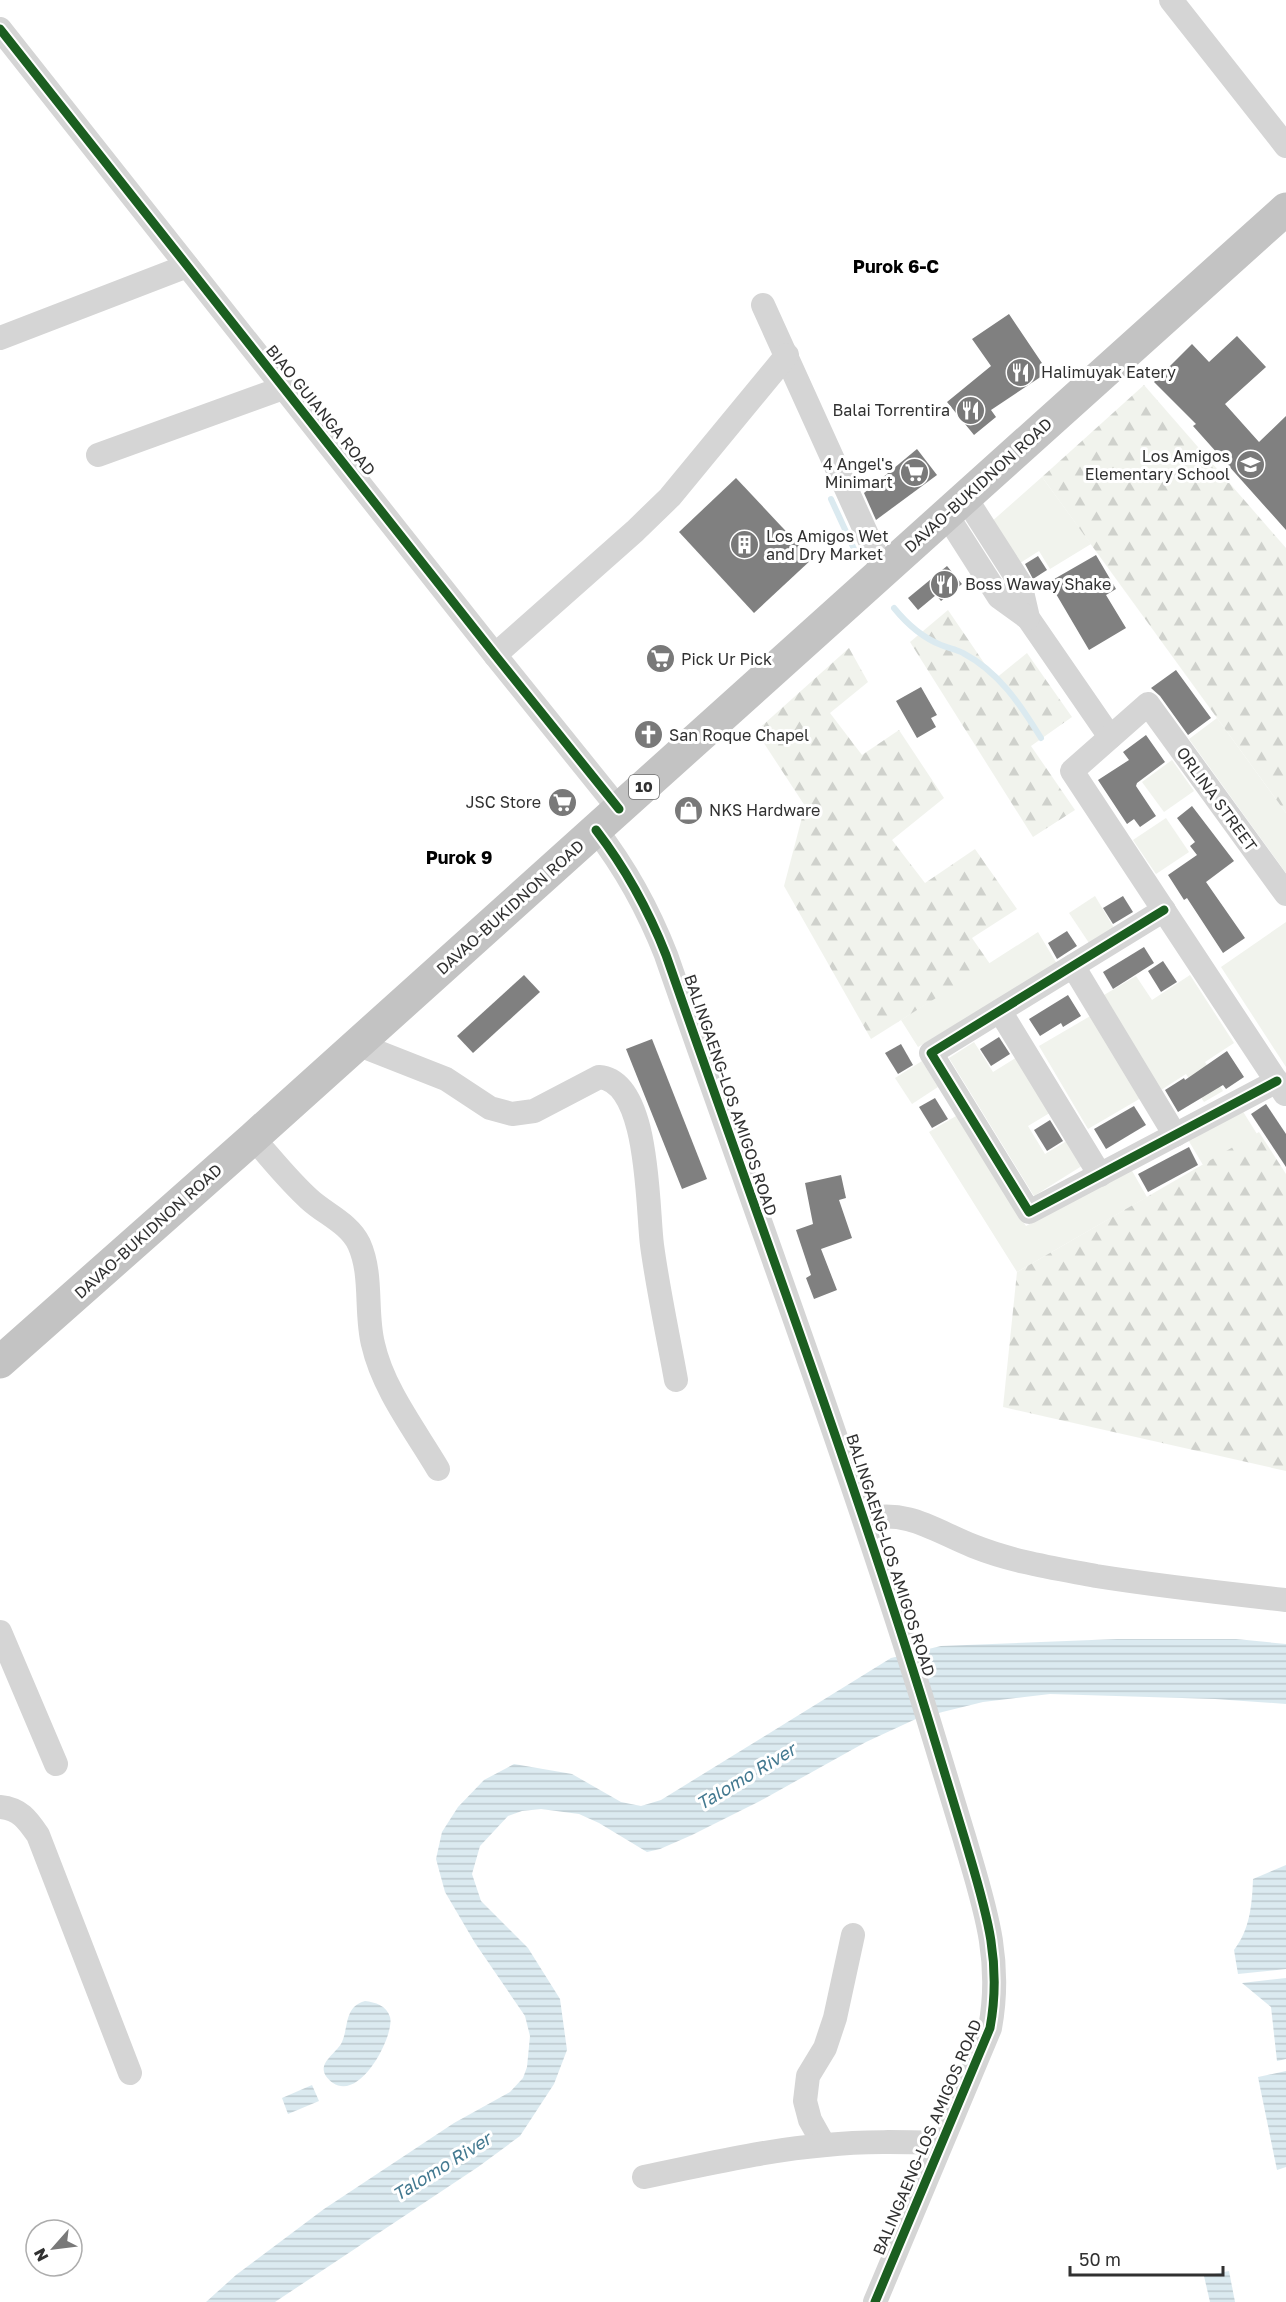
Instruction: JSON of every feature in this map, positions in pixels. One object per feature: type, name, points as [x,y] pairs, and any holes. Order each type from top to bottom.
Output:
[{"type":"highway","name":"DAVAO-BUKIDNON ROAD","points":[[0,1362],[253,1138],[1286,209]]},
{"type":"street","points":[[1171,0],[1286,146]]},
{"type":"street","name":"BIAO GUIANGA ROAD","points":[[0,29],[495,655],[608,819]]},
{"type":"street","points":[[0,338],[186,266]]},
{"type":"street","points":[[763,305],[883,570]]},
{"type":"street","points":[[495,655],[670,497],[787,355]]},
{"type":"street","points":[[98,456],[284,388]]},
{"type":"street","points":[[955,505],[1020,583],[1028,618],[1110,737],[1072,771],[1164,910],[1281,1088],[1175,1135],[1029,1212],[931,1053],[1164,910]]},
{"type":"street","name":"ORLINA STREET","points":[[1110,737],[1148,704],[1286,894]]},
{"type":"street","name":"BALINGAENG-LOS AMIGOS ROAD","points":[[608,819],[631,879],[654,923],[865,1519],[988,1920],[995,1963],[995,2000],[990,2028],[875,2302]]},
{"type":"street","points":[[1073,966],[1175,1135]]},
{"type":"street","points":[[1000,1011],[1100,1175]]},
{"type":"street","points":[[357,1044],[446,1079],[490,1108],[512,1114],[534,1111],[599,1077],[610,1078],[617,1085],[627,1098],[638,1124],[645,1165],[652,1246],[676,1380]]},
{"type":"street","points":[[253,1138],[294,1185],[311,1201],[348,1228],[358,1242],[363,1254],[372,1342],[379,1367],[438,1469]]},
{"type":"street","points":[[865,1519],[891,1516],[906,1518],[970,1545],[1026,1564],[1165,1587],[1286,1600]]},
{"type":"street","points":[[0,1632],[56,1764]]},
{"type":"street","points":[[0,1807],[13,1809],[26,1818],[38,1835],[130,2073]]},
{"type":"street","points":[[824,2145],[810,2120],[805,2102],[808,2076],[825,2048],[835,2018],[853,1935]]},
{"type":"street","points":[[644,2177],[770,2152],[824,2145],[868,2142],[941,2143]]},
{"type":"green space","points":[[1144,385],[1286,548],[1286,813],[1042,477]]},
{"type":"green space","points":[[1042,477],[1091,544],[1050,569],[1039,551],[1017,565],[990,523]]},
{"type":"green space","points":[[948,610],[995,679],[1027,653],[1072,717],[1031,746],[1075,810],[1033,837],[910,642]]},
{"type":"green space","points":[[849,648],[868,682],[830,713],[862,755],[899,730],[944,798],[892,840],[925,883],[975,849],[1017,909],[972,938],[990,964],[871,1039],[784,886],[805,806],[756,731]]},
{"type":"green space","points":[[1217,718],[1286,813],[1286,873],[1189,739]]},
{"type":"green space","points":[[1172,760],[1194,791],[1164,812],[1142,782]]},
{"type":"green space","points":[[1166,818],[1189,852],[1156,874],[1133,840]]},
{"type":"green space","points":[[1095,896],[1114,928],[1089,943],[1069,913]]},
{"type":"green space","points":[[1286,922],[1286,1067],[1221,967]]},
{"type":"green space","points":[[1038,932],[1057,964],[918,1047],[901,1020]]},
{"type":"green space","points":[[1190,975],[1234,1043],[1205,1062],[1223,1091],[1204,1102],[1186,1074],[1161,1090],[1104,995],[1136,976],[1152,1000]]},
{"type":"green space","points":[[1092,1015],[1141,1098],[1088,1129],[1039,1046]]},
{"type":"green space","points":[[974,1042],[993,1072],[1019,1056],[1053,1111],[1028,1126],[1045,1154],[1070,1139],[1085,1164],[1034,1196],[949,1058]]},
{"type":"green space","points":[[922,1061],[938,1087],[912,1104],[895,1078]]},
{"type":"green space","points":[[1242,1110],[1257,1134],[1203,1165],[1187,1138]]},
{"type":"green space","points":[[956,1116],[1026,1226],[1131,1169],[1147,1197],[1017,1272],[929,1132]]},
{"type":"green space","points":[[1259,1132],[1286,1174],[1286,1471],[1003,1407],[1017,1272]]},
{"type":"water","name":"Talomo River","points":[[1117,1639],[1236,1639],[1286,1644],[1286,1704],[1215,1699],[1050,1694],[983,1702],[918,1718],[866,1742],[760,1801],[692,1835],[647,1852],[599,1823],[579,1814],[541,1809],[522,1811],[508,1816],[480,1846],[472,1874],[481,1901],[528,1948],[560,1999],[567,2050],[554,2084],[520,2136],[478,2167],[275,2302],[206,2302],[236,2275],[324,2209],[454,2123],[510,2092],[523,2078],[527,2067],[530,2036],[525,2016],[475,1943],[445,1892],[436,1859],[442,1832],[458,1807],[484,1780],[514,1764],[572,1774],[621,1802],[641,1806],[661,1800],[891,1658],[941,1646]]},
{"type":"water","points":[[1286,1865],[1286,1969],[1238,1974],[1234,1950],[1247,1925],[1253,1879]]},
{"type":"water","points":[[1286,1978],[1286,2059],[1277,2061],[1271,2007],[1242,1983]]},
{"type":"water","points":[[365,2001],[380,2005],[390,2017],[390,2025],[382,2050],[365,2075],[354,2083],[344,2086],[333,2083],[327,2077],[324,2066],[342,2042],[350,2012]]},
{"type":"water","points":[[1286,2071],[1286,2167],[1277,2170],[1258,2077]]},
{"type":"water","points":[[312,2085],[319,2101],[288,2114],[282,2098]]},
{"type":"water","points":[[1229,2271],[1235,2302],[1210,2302],[1204,2276]]},
{"type":"building","points":[[1009,314],[1048,372],[991,410],[996,417],[974,435],[947,402],[991,366],[972,339]]},
{"type":"building","points":[[1237,336],[1266,367],[1225,404],[1259,442],[1286,416],[1286,530],[1193,426],[1196,424],[1154,382],[1192,344],[1209,362]]},
{"type":"building","points":[[917,449],[937,475],[876,520],[864,493]]},
{"type":"building","name":"Los Amigos Wet and Dry Market","points":[[736,478],[812,559],[754,613],[679,532]]},
{"type":"building","points":[[1096,555],[1116,589],[1106,595],[1126,628],[1089,650],[1049,582]]},
{"type":"building","points":[[1038,556],[1047,570],[1033,579],[1025,564]]},
{"type":"building","points":[[947,566],[962,584],[941,601],[936,595],[918,610],[908,598]]},
{"type":"building","points":[[1176,670],[1211,718],[1188,735],[1160,696],[1151,688]]},
{"type":"building","points":[[921,687],[937,715],[931,718],[936,727],[917,738],[896,701]]},
{"type":"building","points":[[1146,735],[1165,762],[1137,783],[1136,786],[1156,816],[1140,827],[1134,819],[1127,824],[1098,780],[1129,760],[1123,752]]},
{"type":"building","points":[[1192,806],[1234,861],[1206,882],[1245,938],[1223,953],[1187,898],[1184,900],[1168,875],[1197,855],[1190,846],[1195,842],[1177,818]]},
{"type":"building","points":[[1123,896],[1133,912],[1113,924],[1103,908]]},
{"type":"building","points":[[1067,931],[1077,946],[1057,959],[1048,943]]},
{"type":"building","points":[[1144,947],[1154,963],[1113,989],[1103,972]]},
{"type":"building","points":[[1163,961],[1177,982],[1161,992],[1148,971]]},
{"type":"building","points":[[524,975],[540,992],[473,1053],[457,1036]]},
{"type":"building","points":[[1068,995],[1081,1016],[1063,1027],[1061,1023],[1040,1036],[1029,1019]]},
{"type":"building","points":[[999,1037],[1010,1054],[991,1066],[980,1049]]},
{"type":"building","points":[[652,1039],[707,1179],[682,1189],[626,1049]]},
{"type":"building","points":[[901,1044],[913,1065],[898,1074],[885,1053]]},
{"type":"building","points":[[1227,1051],[1244,1077],[1226,1089],[1223,1085],[1178,1112],[1165,1090],[1184,1078],[1185,1080]]},
{"type":"building","points":[[935,1098],[948,1119],[932,1128],[919,1107]]},
{"type":"building","points":[[1266,1104],[1286,1134],[1286,1167],[1251,1114]]},
{"type":"building","points":[[1134,1106],[1146,1125],[1106,1149],[1094,1129]]},
{"type":"building","points":[[1050,1120],[1063,1141],[1047,1151],[1034,1130]]},
{"type":"building","points":[[1189,1147],[1198,1165],[1148,1192],[1138,1174]]},
{"type":"building","points":[[841,1175],[846,1198],[839,1200],[852,1238],[821,1249],[837,1290],[814,1299],[806,1278],[811,1275],[796,1230],[813,1224],[805,1183]]},
{"type":"waterway","points":[[831,499],[854,549]]},
{"type":"waterway","points":[[894,608],[909,625],[921,634],[934,642],[963,653],[998,679],[1017,701],[1041,738]]},
{"type":"cycle path","points":[[0,29],[619,809]]},
{"type":"cycle path","points":[[596,830],[636,890],[666,955],[800,1334],[897,1619],[979,1887],[990,1932],[994,1978],[990,2028],[875,2302]]},
{"type":"cycle path","points":[[1164,910],[931,1053],[1029,1212],[1277,1081]]},
{"type":"place","name":"Halimuyak Eatery","points":[[1020,372]]},
{"type":"place","name":"Balai Torrentira","points":[[971,410]]},
{"type":"place","name":"Los Amigos Elementary School","points":[[1251,465]]},
{"type":"place","name":"4 Angel's Minimart","points":[[914,473]]},
{"type":"place","name":"Los Amigos Wet and Dry Market","points":[[745,545]]},
{"type":"place","name":"Boss Waway Shake","points":[[944,584]]},
{"type":"place","name":"Pick Ur Pick","points":[[660,659]]},
{"type":"place","name":"San Roque Chapel","points":[[648,735]]},
{"type":"place","name":"JSC Store","points":[[562,802]]},
{"type":"place","name":"NKS Hardware","points":[[688,810]]},
{"type":"district","name":"Purok 6-C","points":[[896,267]]},
{"type":"district","name":"Purok 9","points":[[459,858]]}]
